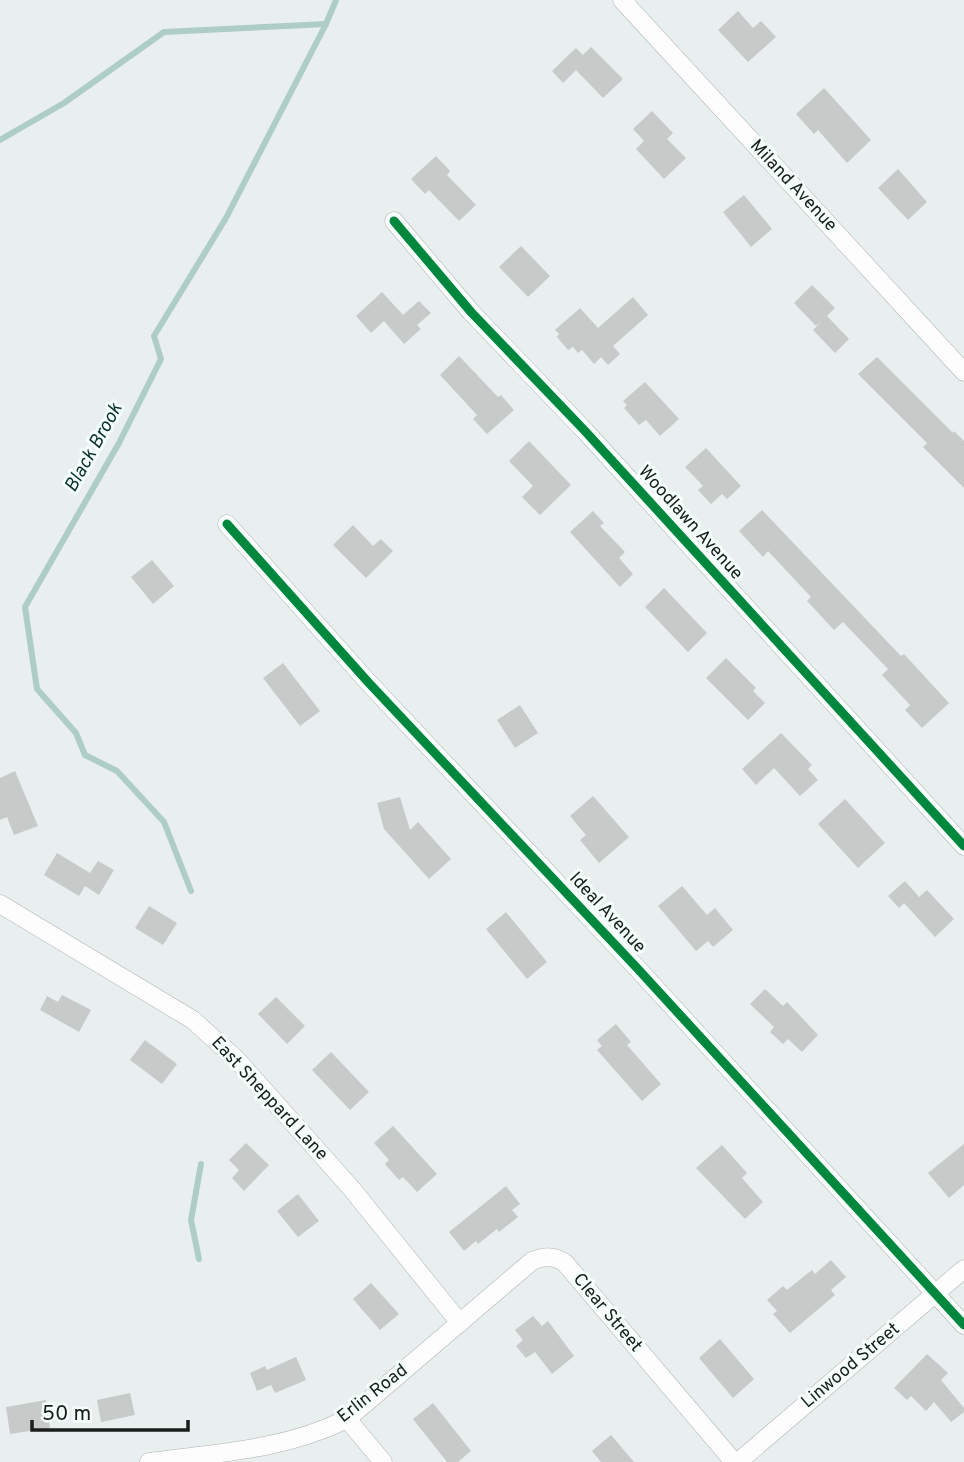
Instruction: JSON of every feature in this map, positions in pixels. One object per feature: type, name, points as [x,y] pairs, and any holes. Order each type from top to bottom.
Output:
[{"type":"street","name":"Miland Avenue","points":[[622,0],[964,372]]},
{"type":"street","name":"Woodlawn Avenue","points":[[394,220],[471,312],[585,431],[964,846]]},
{"type":"street","name":"Ideal Avenue","points":[[227,524],[368,682],[638,968],[964,1325]]},
{"type":"street","name":"East Sheppard Lane","points":[[0,904],[193,1020],[237,1060],[351,1188],[460,1322]]},
{"type":"street","name":"Clear Street","points":[[460,1322],[532,1261],[542,1256],[560,1259],[736,1462]]},
{"type":"street","name":"Linwood Street","points":[[736,1462],[964,1269]]},
{"type":"street","name":"Erlin Road","points":[[149,1462],[280,1445],[326,1429],[347,1419],[460,1322]]},
{"type":"street","points":[[347,1419],[383,1462]]},
{"type":"building","points":[[738,11],[753,28],[761,21],[776,37],[748,62],[718,30]]},
{"type":"building","points":[[591,47],[623,79],[603,98],[576,70],[563,83],[552,71],[576,48],[583,55]]},
{"type":"building","points":[[824,88],[871,140],[847,163],[818,130],[814,134],[796,114]]},
{"type":"building","points":[[652,111],[673,133],[667,139],[686,158],[664,179],[636,149],[644,141],[633,129]]},
{"type":"building","points":[[436,156],[450,171],[447,175],[476,205],[459,221],[429,190],[425,194],[411,179]]},
{"type":"building","points":[[898,169],[927,202],[908,220],[878,188]]},
{"type":"building","points":[[744,195],[772,229],[751,247],[723,212]]},
{"type":"building","points":[[521,246],[550,276],[528,297],[499,267]]},
{"type":"building","points":[[812,285],[835,308],[827,316],[849,339],[835,353],[813,330],[821,322],[816,326],[794,303]]},
{"type":"building","points":[[382,292],[403,315],[419,301],[431,313],[417,325],[421,329],[404,344],[384,321],[371,333],[356,316]]},
{"type":"building","points":[[633,297],[648,315],[613,346],[620,354],[608,365],[601,357],[594,364],[582,350],[578,353],[573,347],[568,350],[557,337],[559,334],[555,330],[580,308],[598,328]]},
{"type":"building","points":[[459,356],[514,410],[487,434],[473,419],[477,415],[440,375]]},
{"type":"building","points":[[877,357],[964,441],[964,488],[923,447],[927,443],[858,374]]},
{"type":"building","points":[[645,382],[679,419],[660,436],[646,420],[639,425],[624,408],[627,405],[623,401]]},
{"type":"building","points":[[529,441],[571,485],[540,515],[522,497],[533,486],[509,461]]},
{"type":"building","points":[[706,448],[741,486],[727,499],[722,494],[711,504],[698,490],[703,486],[685,467]]},
{"type":"building","points":[[762,510],[949,703],[922,728],[905,710],[910,705],[882,675],[888,669],[843,622],[834,630],[807,601],[811,597],[768,551],[763,557],[739,531]]},
{"type":"building","points":[[593,511],[604,523],[600,526],[625,552],[619,558],[633,574],[620,587],[570,532]]},
{"type":"building","points":[[353,525],[373,546],[381,539],[393,551],[366,578],[333,545]]},
{"type":"building","points":[[152,560],[174,586],[153,604],[131,577]]},
{"type":"building","points":[[664,588],[707,633],[688,652],[645,607]]},
{"type":"building","points":[[726,658],[756,688],[753,691],[765,703],[748,720],[706,678]]},
{"type":"building","points":[[283,663],[320,711],[300,726],[263,678]]},
{"type":"building","points":[[520,705],[538,733],[515,748],[497,720]]},
{"type":"building","points":[[781,733],[812,765],[808,769],[818,780],[800,796],[774,768],[756,785],[742,769]]},
{"type":"building","points":[[15,771],[38,826],[14,835],[7,817],[0,820],[0,778]]},
{"type":"building","points":[[593,796],[629,837],[599,863],[580,840],[586,835],[570,816]]},
{"type":"building","points":[[400,797],[410,830],[418,822],[451,859],[429,879],[384,829],[377,803]]},
{"type":"building","points":[[845,799],[885,843],[858,868],[818,824]]},
{"type":"building","points":[[57,853],[90,873],[98,861],[114,870],[99,895],[85,886],[79,896],[44,875]]},
{"type":"building","points":[[905,881],[919,897],[927,890],[954,919],[935,937],[904,903],[899,908],[888,896]]},
{"type":"building","points":[[682,886],[707,915],[715,908],[733,930],[713,947],[708,941],[696,951],[658,906]]},
{"type":"building","points":[[149,906],[177,923],[163,945],[135,928]]},
{"type":"building","points":[[506,912],[547,962],[527,979],[486,929]]},
{"type":"building","points":[[765,989],[783,1006],[787,1002],[818,1035],[802,1052],[788,1039],[783,1044],[770,1032],[774,1027],[750,1004]]},
{"type":"building","points":[[62,995],[91,1010],[79,1032],[40,1010],[47,996],[58,1002]]},
{"type":"building","points":[[276,997],[305,1026],[287,1044],[258,1014]]},
{"type":"building","points":[[616,1024],[631,1042],[627,1045],[661,1084],[642,1101],[597,1050],[602,1046],[597,1040]]},
{"type":"building","points":[[145,1040],[177,1064],[162,1084],[130,1060]]},
{"type":"building","points":[[331,1052],[369,1092],[350,1110],[312,1070]]},
{"type":"building","points":[[393,1126],[437,1174],[417,1192],[403,1177],[399,1180],[385,1164],[389,1160],[374,1143]]},
{"type":"building","points":[[246,1143],[269,1165],[244,1191],[232,1178],[239,1170],[229,1160]]},
{"type":"building","points":[[964,1144],[964,1185],[949,1198],[928,1173]]},
{"type":"building","points":[[722,1145],[747,1173],[742,1178],[763,1202],[745,1219],[696,1168]]},
{"type":"building","points":[[506,1186],[520,1204],[512,1210],[518,1217],[499,1232],[497,1229],[464,1251],[449,1232]]},
{"type":"building","points":[[298,1194],[319,1221],[298,1237],[277,1211]]},
{"type":"building","points":[[831,1260],[846,1277],[831,1290],[835,1295],[790,1333],[773,1314],[777,1311],[767,1300],[783,1286],[787,1290],[812,1270],[815,1274]]},
{"type":"building","points":[[371,1283],[399,1314],[380,1330],[353,1299]]},
{"type":"building","points":[[533,1316],[542,1326],[548,1321],[574,1356],[552,1374],[535,1352],[526,1358],[516,1346],[523,1340],[515,1330]]},
{"type":"building","points":[[720,1339],[754,1379],[733,1398],[699,1358]]},
{"type":"building","points":[[927,1354],[948,1373],[941,1380],[964,1408],[964,1412],[951,1422],[934,1402],[926,1411],[911,1396],[907,1400],[894,1388]]},
{"type":"building","points":[[296,1357],[306,1380],[275,1393],[271,1385],[257,1391],[250,1373],[265,1366],[267,1370]]},
{"type":"building","points":[[130,1393],[135,1415],[101,1422],[97,1400]]},
{"type":"building","points":[[46,1400],[50,1428],[10,1434],[6,1407]]},
{"type":"building","points":[[433,1403],[471,1451],[458,1462],[447,1462],[413,1419]]},
{"type":"building","points":[[611,1435],[634,1462],[601,1462],[592,1451]]},
{"type":"waterway","name":"Black Brook","points":[[191,891],[164,822],[117,771],[85,755],[76,733],[37,689],[25,607],[119,443],[161,359],[154,336],[226,218],[336,0]]},
{"type":"waterway","points":[[0,140],[64,103],[164,32],[326,24]]},
{"type":"waterway","name":"Black Brook","points":[[199,1259],[191,1220],[201,1164]]},
{"type":"cycle path","points":[[394,221],[471,312],[585,431],[964,846]]},
{"type":"cycle path","points":[[227,524],[368,682],[637,968],[964,1325]]}]
